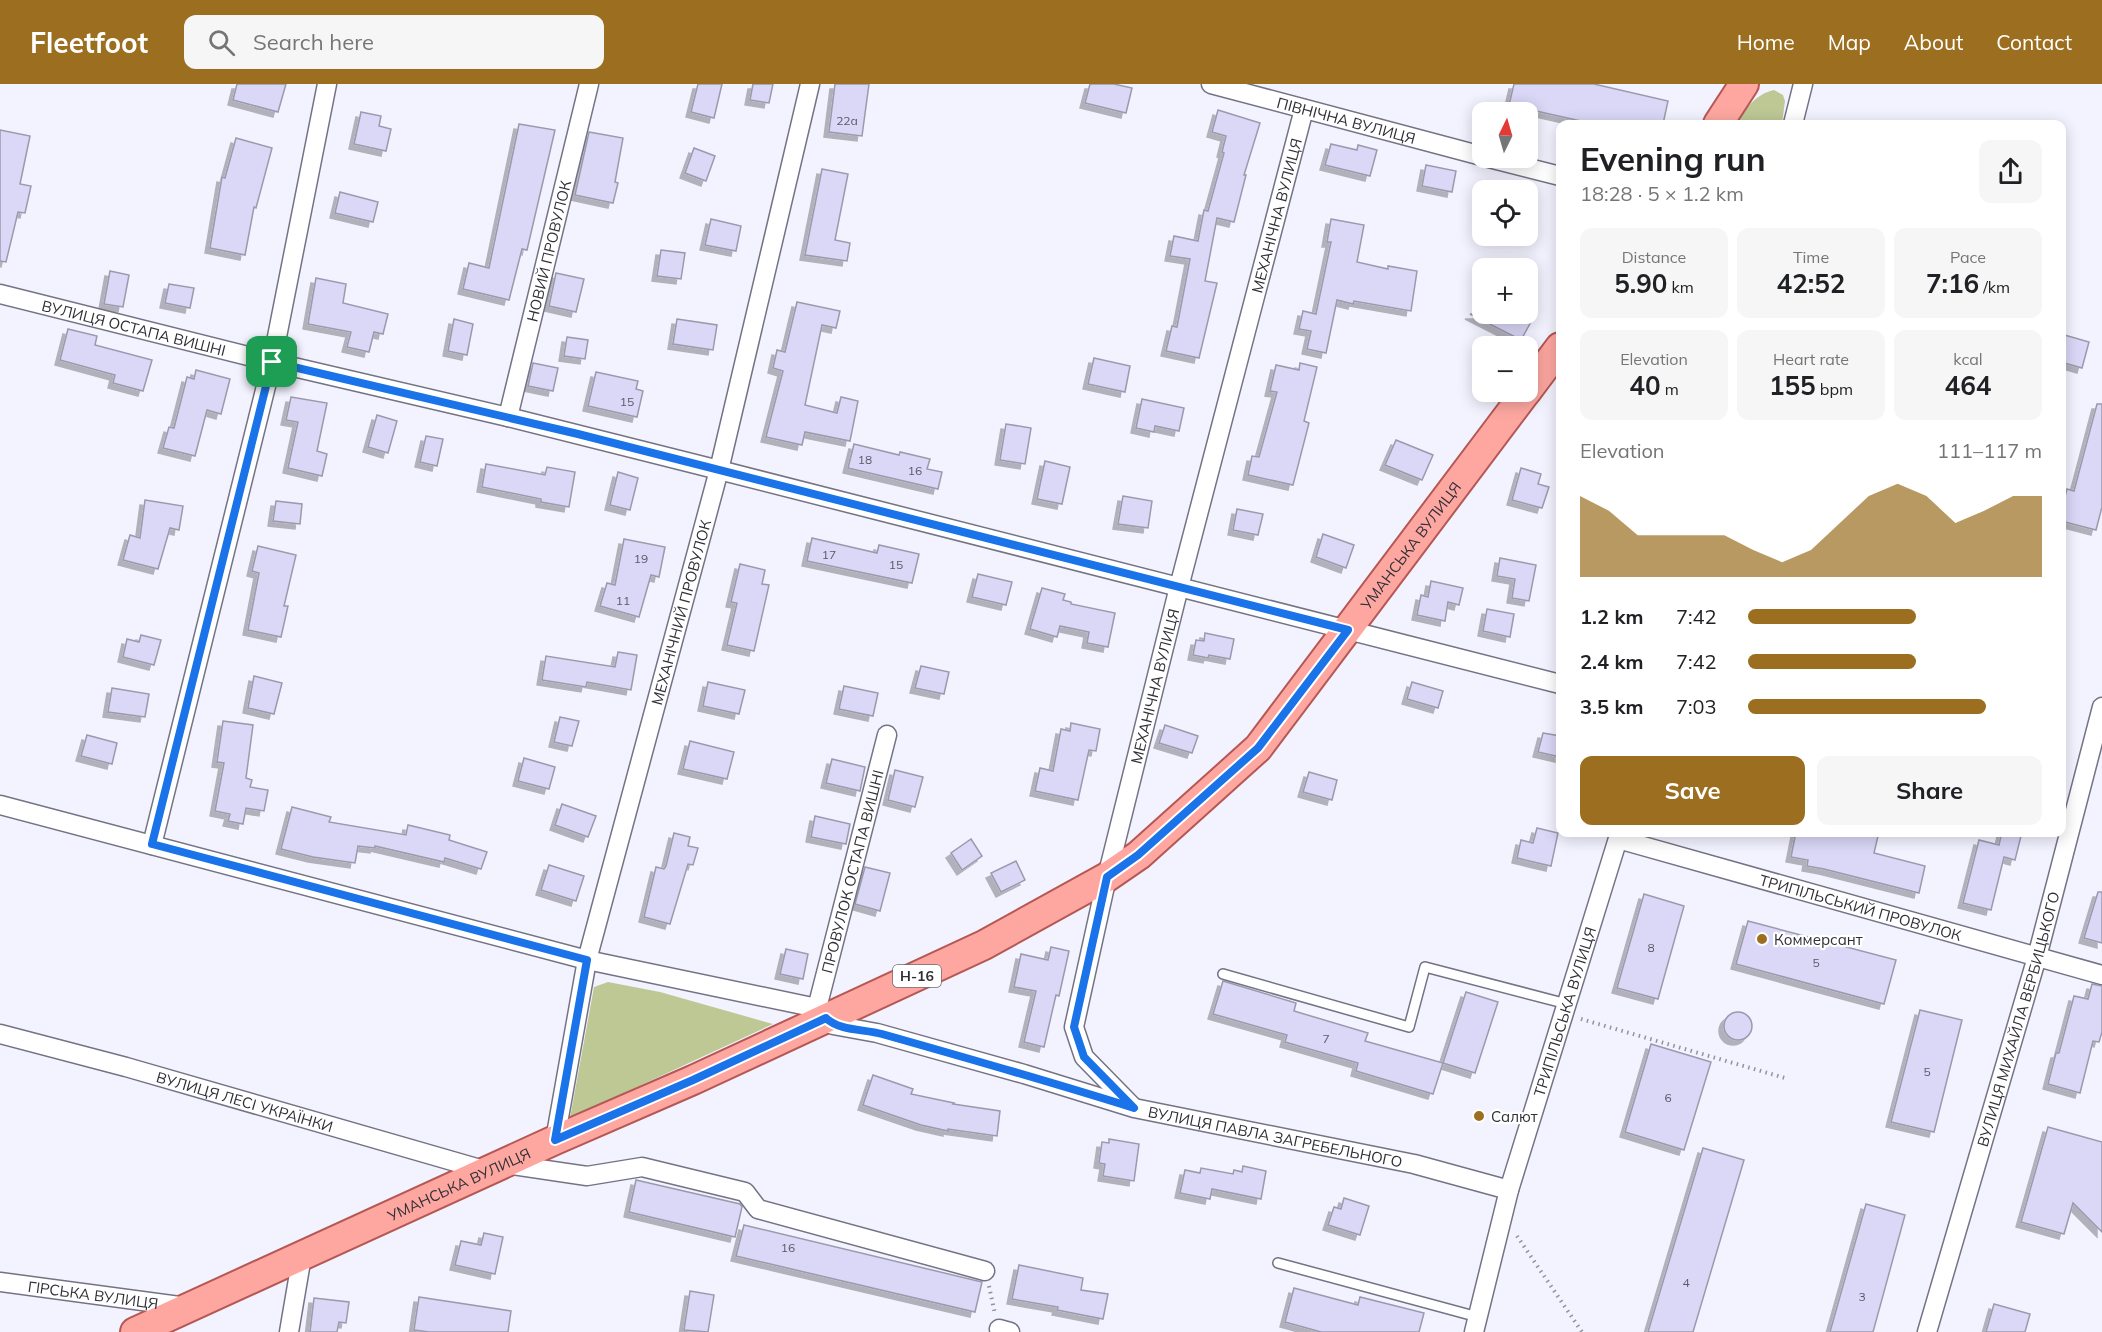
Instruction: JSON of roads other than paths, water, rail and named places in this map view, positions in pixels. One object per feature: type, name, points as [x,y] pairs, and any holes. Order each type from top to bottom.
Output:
[{"type":"main road","points":[[1721,120],[1744,84]]},
{"type":"main road","name":"УМАНСЬКА ВУЛИЦЯ","points":[[1538,376],[1556,351]]},
{"type":"main road","name":"УМАНСЬКА ВУЛИЦЯ","points":[[135,1332],[555,1140],[693,1080],[821,1013],[984,945],[1107,877],[1138,855],[1258,748],[1519,402]]},
{"type":"street","points":[[152,844],[272,362],[327,84]]},
{"type":"street","name":"НОВИЙ ПРОВУЛОК","points":[[508,417],[589,84]]},
{"type":"street","name":"МЕХАНІЧНИЙ ПРОВУЛОК","points":[[555,1140],[587,960],[719,470],[810,84]]},
{"type":"street","name":"ПІВНІЧНА ВУЛИЦЯ","points":[[1211,84],[1472,153]]},
{"type":"street","points":[[1794,120],[1803,84]]},
{"type":"street","name":"МЕХАНІЧНА ВУЛИЦЯ","points":[[1134,1108],[1084,1057],[1074,1027],[1107,877],[1179,587],[1304,109]]},
{"type":"street","points":[[1528,168],[1556,175]]},
{"type":"street","name":"ВУЛИЦЯ ОСТАПА ВИШНІ","points":[[0,294],[272,362],[508,417],[1556,683]]},
{"type":"street","name":"ВУЛИЦЯ МИХАЙЛА ВЕРБИЦЬКОГО","points":[[1928,1332],[2037,957],[2102,707]]},
{"type":"street","name":"ПРОВУЛОК ОСТАПА ВИШНІ","points":[[821,1013],[887,735]]},
{"type":"street","name":"ВУЛИЦЯ ПАВЛА ЗАГРЕБЕЛЬНОГО","points":[[0,805],[587,960],[821,1013],[833,1025],[877,1033],[990,1064],[1134,1108],[1414,1164],[1509,1190]]},
{"type":"street","name":"ТРИПІЛЬСЬКА ВУЛИЦЯ","points":[[1476,1325],[1509,1190],[1573,1011],[1619,837]]},
{"type":"street","name":"ТРИПІЛЬСЬКИЙ ПРОВУЛОК","points":[[1622,837],[2102,975]]},
{"type":"street","name":"ВУЛИЦЯ ЛЕСІ УКРАЇНКИ","points":[[0,1034],[495,1168],[588,1176],[642,1167],[745,1192],[758,1209],[985,1271]]},
{"type":"street","points":[[289,1332],[302,1256]]},
{"type":"street","name":"ГІРСЬКА ВУЛИЦЯ","points":[[0,1282],[188,1307]]},
{"type":"lane","points":[[1223,974],[1409,1027],[1425,967],[1573,1011]]},
{"type":"lane","points":[[1278,1263],[1476,1325]]},
{"type":"place","name":"Коммерсант","points":[[1762,939]]},
{"type":"place","name":"Салют","points":[[1479,1116]]}]
